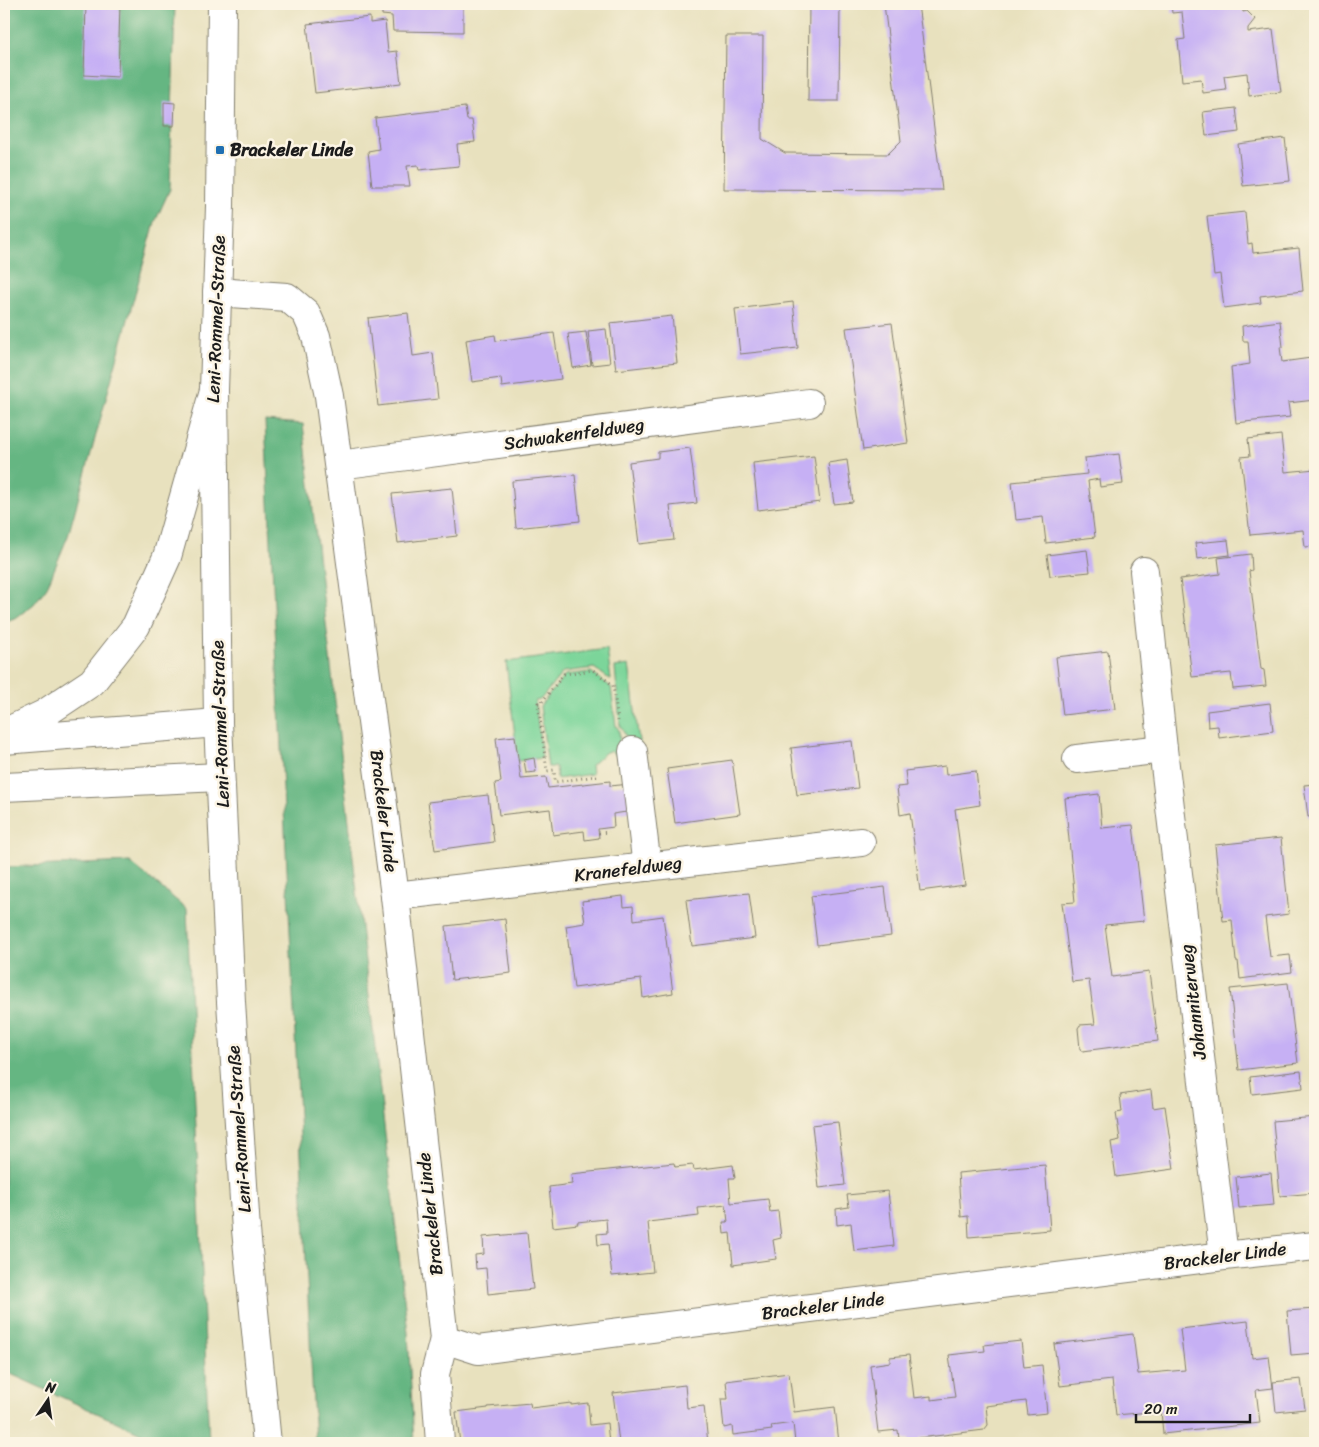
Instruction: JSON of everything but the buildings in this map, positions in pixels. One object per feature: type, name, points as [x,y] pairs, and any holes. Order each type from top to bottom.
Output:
[{"type":"main road","name":"Leni-Rommel-Straße","points":[[222,4],[220,206],[214,390],[218,723],[231,1002],[246,1230],[267,1443]]},
{"type":"main road","name":"Brackeler Linde","points":[[217,292],[287,297],[306,312],[316,336],[329,396],[339,465],[395,896],[444,1339],[478,1350],[1315,1246]]},
{"type":"main road","points":[[4,733],[44,714],[92,682],[136,626],[167,557],[214,390]]},
{"type":"main road","name":"Schwakenfeldweg","points":[[339,465],[809,403]]},
{"type":"main road","name":"Johanniterweg","points":[[1144,571],[1163,749],[1224,1256]]},
{"type":"main road","points":[[4,740],[218,723]]},
{"type":"main road","points":[[1076,759],[1163,749]]},
{"type":"main road","points":[[633,751],[648,867]]},
{"type":"main road","points":[[4,787],[220,777]]},
{"type":"main road","name":"Kranefeldweg","points":[[395,896],[861,842]]},
{"type":"main road","points":[[440,1443],[435,1374],[444,1339]]},
{"type":"path","points":[[564,674],[541,703],[538,703],[546,771],[554,770],[556,782],[597,776]]},
{"type":"green space","points":[[4,4],[175,4],[170,189],[155,222],[68,536],[47,587],[34,604],[17,617],[4,622]]},
{"type":"green space","points":[[265,421],[303,424],[408,1333],[414,1443],[315,1443]]},
{"type":"green space","points":[[607,649],[611,680],[594,668],[563,672],[540,700],[535,701],[542,758],[518,761],[506,662]]},
{"type":"green space","points":[[629,665],[640,749],[628,750],[626,737],[620,725],[615,667]]},
{"type":"green space","points":[[591,672],[611,687],[616,726],[619,730],[621,760],[611,751],[606,752],[591,765],[592,774],[557,779],[556,767],[548,767],[540,706],[565,675]]},
{"type":"green space","points":[[130,862],[187,909],[209,1443],[163,1443],[4,1371],[4,867]]},
{"type":"place","name":"Brackeler Linde","points":[[220,150]]}]
